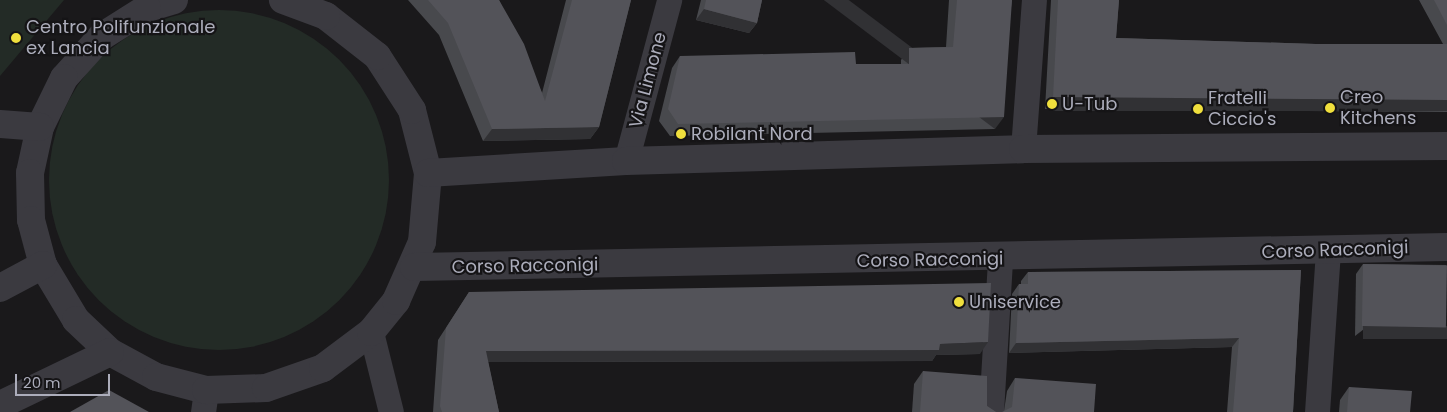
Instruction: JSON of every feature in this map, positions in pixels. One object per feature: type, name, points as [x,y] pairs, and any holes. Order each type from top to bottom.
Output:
[{"type":"street","points":[[174,0],[147,8],[101,37],[64,78],[40,127],[30,173],[31,201],[43,265],[76,320],[110,352],[205,401],[266,388],[323,368],[371,332],[396,301],[414,267],[428,208],[428,173],[412,110],[377,56],[326,16],[283,0]]},
{"type":"street","name":"Via Limone","points":[[626,161],[670,0]]},
{"type":"street","points":[[1024,149],[1034,0]]},
{"type":"street","points":[[0,124],[40,127]]},
{"type":"street","points":[[428,173],[626,161],[1024,149],[1447,146]]},
{"type":"street","name":"Corso Racconigi","points":[[414,267],[1000,259],[1447,247]]},
{"type":"street","points":[[1317,412],[1328,251]]},
{"type":"street","points":[[991,412],[1000,259]]},
{"type":"street","points":[[0,288],[43,265]]},
{"type":"street","points":[[371,332],[391,412]]},
{"type":"street","points":[[0,405],[110,352]]},
{"type":"shaded area","name":"Centro Polifunzionale ex Lancia","points":[[0,0],[64,0],[0,76]]},
{"type":"shaded area","points":[[219,10],[252,13],[284,23],[313,39],[339,60],[360,86],[376,115],[386,147],[389,180],[386,213],[376,245],[360,274],[339,300],[313,321],[284,337],[252,347],[219,350],[186,347],[154,337],[125,321],[99,300],[78,274],[62,245],[52,213],[49,180],[52,147],[62,115],[78,86],[99,60],[125,39],[154,23],[186,13]]},
{"type":"building","points":[[428,0],[499,0],[524,44],[545,101],[572,0],[631,0],[599,127],[492,129],[448,23]]},
{"type":"building","points":[[706,0],[762,0],[757,23],[704,9]]},
{"type":"building","points":[[957,0],[1012,0],[1004,117],[678,124],[668,109],[680,56],[855,52],[856,64],[909,64],[909,48],[953,47]]},
{"type":"building","points":[[1058,0],[1119,0],[1116,38],[1316,44],[1447,44],[1447,100],[1053,97]]},
{"type":"building","points":[[1434,0],[1447,0],[1447,25]]},
{"type":"building","points":[[1363,264],[1447,265],[1446,327],[1362,326]]},
{"type":"building","points":[[1301,270],[1293,412],[1233,412],[1239,338],[1016,343],[1019,284],[1028,284],[1028,272]]},
{"type":"building","points":[[991,283],[988,342],[940,344],[939,350],[486,351],[499,412],[442,412],[440,406],[446,328],[469,292]]},
{"type":"building","points":[[923,371],[987,376],[987,406],[996,412],[920,412]]},
{"type":"building","points":[[1015,378],[1096,384],[1094,412],[1002,412],[1012,407]]},
{"type":"building","points":[[1349,387],[1412,391],[1410,412],[1347,412]]},
{"type":"building","points":[[109,390],[149,412],[70,412]]},
{"type":"place","name":"Centro Polifunzionale ex Lancia","points":[[16,38]]},
{"type":"place","name":"U-Tub","points":[[1052,104]]},
{"type":"place","name":"Creo Kitchens","points":[[1330,108]]},
{"type":"place","name":"Fratelli Ciccio's","points":[[1198,109]]},
{"type":"place","name":"Robilant Nord","points":[[681,134]]},
{"type":"place","name":"Uniservice","points":[[959,302]]}]
